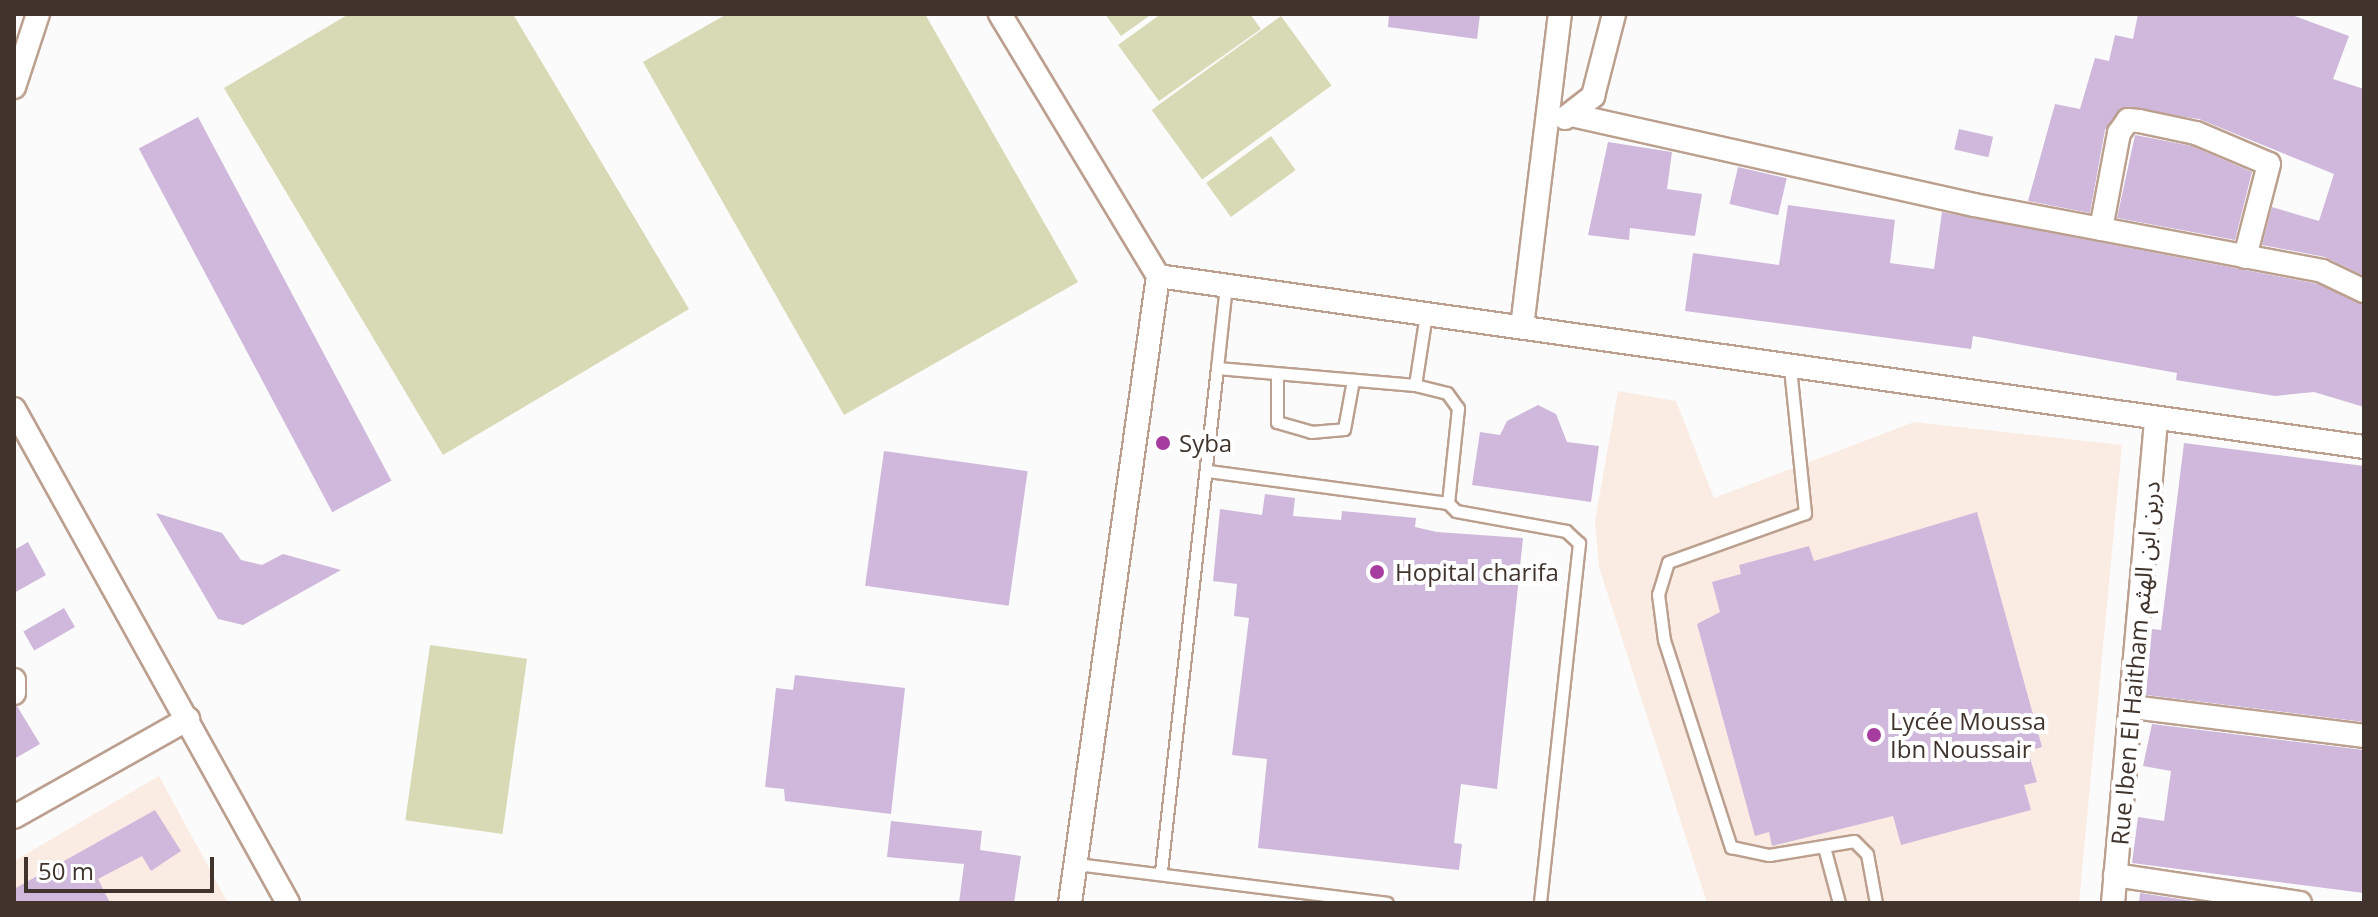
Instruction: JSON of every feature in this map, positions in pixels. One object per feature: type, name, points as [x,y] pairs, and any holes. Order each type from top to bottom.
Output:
[{"type":"street","points":[[14,87],[38,14]]},
{"type":"street","points":[[1000,14],[1158,276],[1070,903]]},
{"type":"street","points":[[1522,327],[1544,121],[1560,14]]},
{"type":"street","points":[[1576,116],[1593,96],[1614,14]]},
{"type":"street","points":[[1544,121],[1576,116],[2101,229],[2322,271],[2364,291]]},
{"type":"street","points":[[2101,229],[2119,133],[2128,120],[2139,121],[2196,133],[2269,164],[2245,257]]},
{"type":"street","points":[[1158,276],[1522,327],[2156,423],[2362,440]]},
{"type":"street","points":[[14,409],[288,903]]},
{"type":"street","name":"Rue Iben El Haitham دربن ابن الهثم","points":[[2113,903],[2156,423]]},
{"type":"street","points":[[14,680],[14,693]]},
{"type":"street","points":[[2132,707],[2364,736]]},
{"type":"street","points":[[14,817],[188,719]]},
{"type":"street","points":[[2115,875],[2300,903]]},
{"type":"lane","points":[[1161,871],[1208,471],[1226,285]]},
{"type":"lane","points":[[1415,385],[1426,314]]},
{"type":"lane","points":[[1217,368],[1415,385],[1447,393],[1458,408],[1448,503]]},
{"type":"lane","points":[[1790,368],[1805,513],[1668,562],[1658,594],[1668,655],[1731,847],[1769,855],[1860,844],[1876,903]]},
{"type":"lane","points":[[1277,374],[1277,422],[1311,432],[1344,429],[1353,380]]},
{"type":"lane","points":[[1208,471],[1448,503],[1468,518],[1566,531],[1579,543],[1540,903]]},
{"type":"lane","points":[[1824,847],[1839,903]]},
{"type":"lane","points":[[1076,864],[1161,871],[1387,903]]},
{"type":"shaded area","name":"Lycée Moussa Ibn Noussair","points":[[1618,391],[1676,401],[1714,498],[1914,422],[2122,445],[2079,903],[1707,903],[1599,567],[1595,521]]},
{"type":"shaded area","points":[[159,776],[228,903],[14,903],[14,861]]},
{"type":"green space","points":[[349,14],[513,14],[689,309],[443,455],[224,88]]},
{"type":"green space","points":[[727,14],[925,14],[1078,282],[844,415],[643,62]]},
{"type":"green space","points":[[1105,14],[1152,14],[1121,36]]},
{"type":"green space","points":[[1161,14],[1250,14],[1261,29],[1159,101],[1118,45]]},
{"type":"green space","points":[[1281,16],[1332,86],[1202,180],[1152,110]]},
{"type":"green space","points":[[1271,136],[1296,170],[1231,217],[1206,183]]},
{"type":"green space","points":[[430,645],[527,659],[502,834],[405,820]]},
{"type":"building","points":[[1389,14],[1480,14],[1477,39],[1388,27]]},
{"type":"building","points":[[2138,14],[2289,14],[2349,36],[2333,79],[2364,89],[2364,276],[2325,257],[2262,245],[2272,207],[2319,221],[2334,174],[2199,119],[2121,108],[2105,130],[2090,213],[2028,201],[2055,104],[2080,109],[2095,58],[2109,61],[2115,35],[2133,39]]},
{"type":"building","points":[[198,117],[391,481],[332,512],[139,148]]},
{"type":"building","points":[[1959,129],[1993,137],[1988,157],[1954,149]]},
{"type":"building","points":[[2135,135],[2192,146],[2252,172],[2235,240],[2117,218]]},
{"type":"building","points":[[1608,142],[1672,152],[1667,189],[1702,194],[1695,236],[1630,228],[1629,240],[1588,235]]},
{"type":"building","points":[[1738,167],[1787,178],[1778,215],[1729,204]]},
{"type":"building","points":[[1788,205],[1895,220],[1890,263],[1934,269],[1942,212],[2318,284],[2364,305],[2364,407],[2314,392],[2275,396],[2176,380],[2177,373],[1973,336],[1971,349],[1685,311],[1693,253],[1779,265]]},
{"type":"building","points":[[1538,405],[1556,414],[1567,442],[1599,446],[1591,502],[1472,485],[1480,432],[1500,435],[1507,421]]},
{"type":"building","points":[[2184,443],[2364,466],[2364,722],[2146,695],[2152,629],[2161,630]]},
{"type":"building","points":[[884,451],[1028,471],[1009,606],[865,586]]},
{"type":"building","points":[[1265,494],[1295,498],[1293,516],[1341,520],[1342,511],[1416,518],[1415,527],[1437,532],[1523,538],[1497,789],[1461,784],[1454,843],[1462,844],[1459,870],[1258,848],[1267,759],[1232,755],[1249,618],[1234,616],[1237,584],[1213,581],[1220,509],[1262,515]]},
{"type":"building","points":[[1977,512],[2042,747],[2028,751],[2037,782],[2024,785],[2031,810],[1901,845],[1893,816],[1772,846],[1769,832],[1755,836],[1697,624],[1720,612],[1712,582],[1741,574],[1739,565],[1809,546],[1814,561]]},
{"type":"building","points":[[156,513],[222,533],[241,560],[262,565],[283,554],[341,570],[243,625],[218,619]]},
{"type":"building","points":[[28,542],[46,575],[14,593],[14,550]]},
{"type":"building","points":[[64,608],[75,627],[34,651],[23,632]]},
{"type":"building","points":[[795,675],[905,688],[891,814],[785,801],[784,789],[765,787],[776,688],[793,690]]},
{"type":"building","points":[[17,706],[40,744],[14,759],[14,707]]},
{"type":"building","points":[[2152,724],[2364,750],[2364,893],[2132,863],[2138,817],[2164,821],[2171,771],[2143,766]]},
{"type":"building","points":[[155,810],[181,851],[151,871],[142,856],[98,879],[110,903],[14,903],[14,889]]},
{"type":"building","points":[[891,821],[982,831],[980,850],[1021,856],[1014,903],[959,903],[964,864],[887,857]]},
{"type":"building","points":[[2140,893],[2206,903],[2139,903]]},
{"type":"place","name":"Syba","points":[[1163,443]]},
{"type":"place","name":"Hopital charifa","points":[[1377,572]]},
{"type":"place","name":"Lycée Moussa Ibn Noussair","points":[[1874,735]]}]
